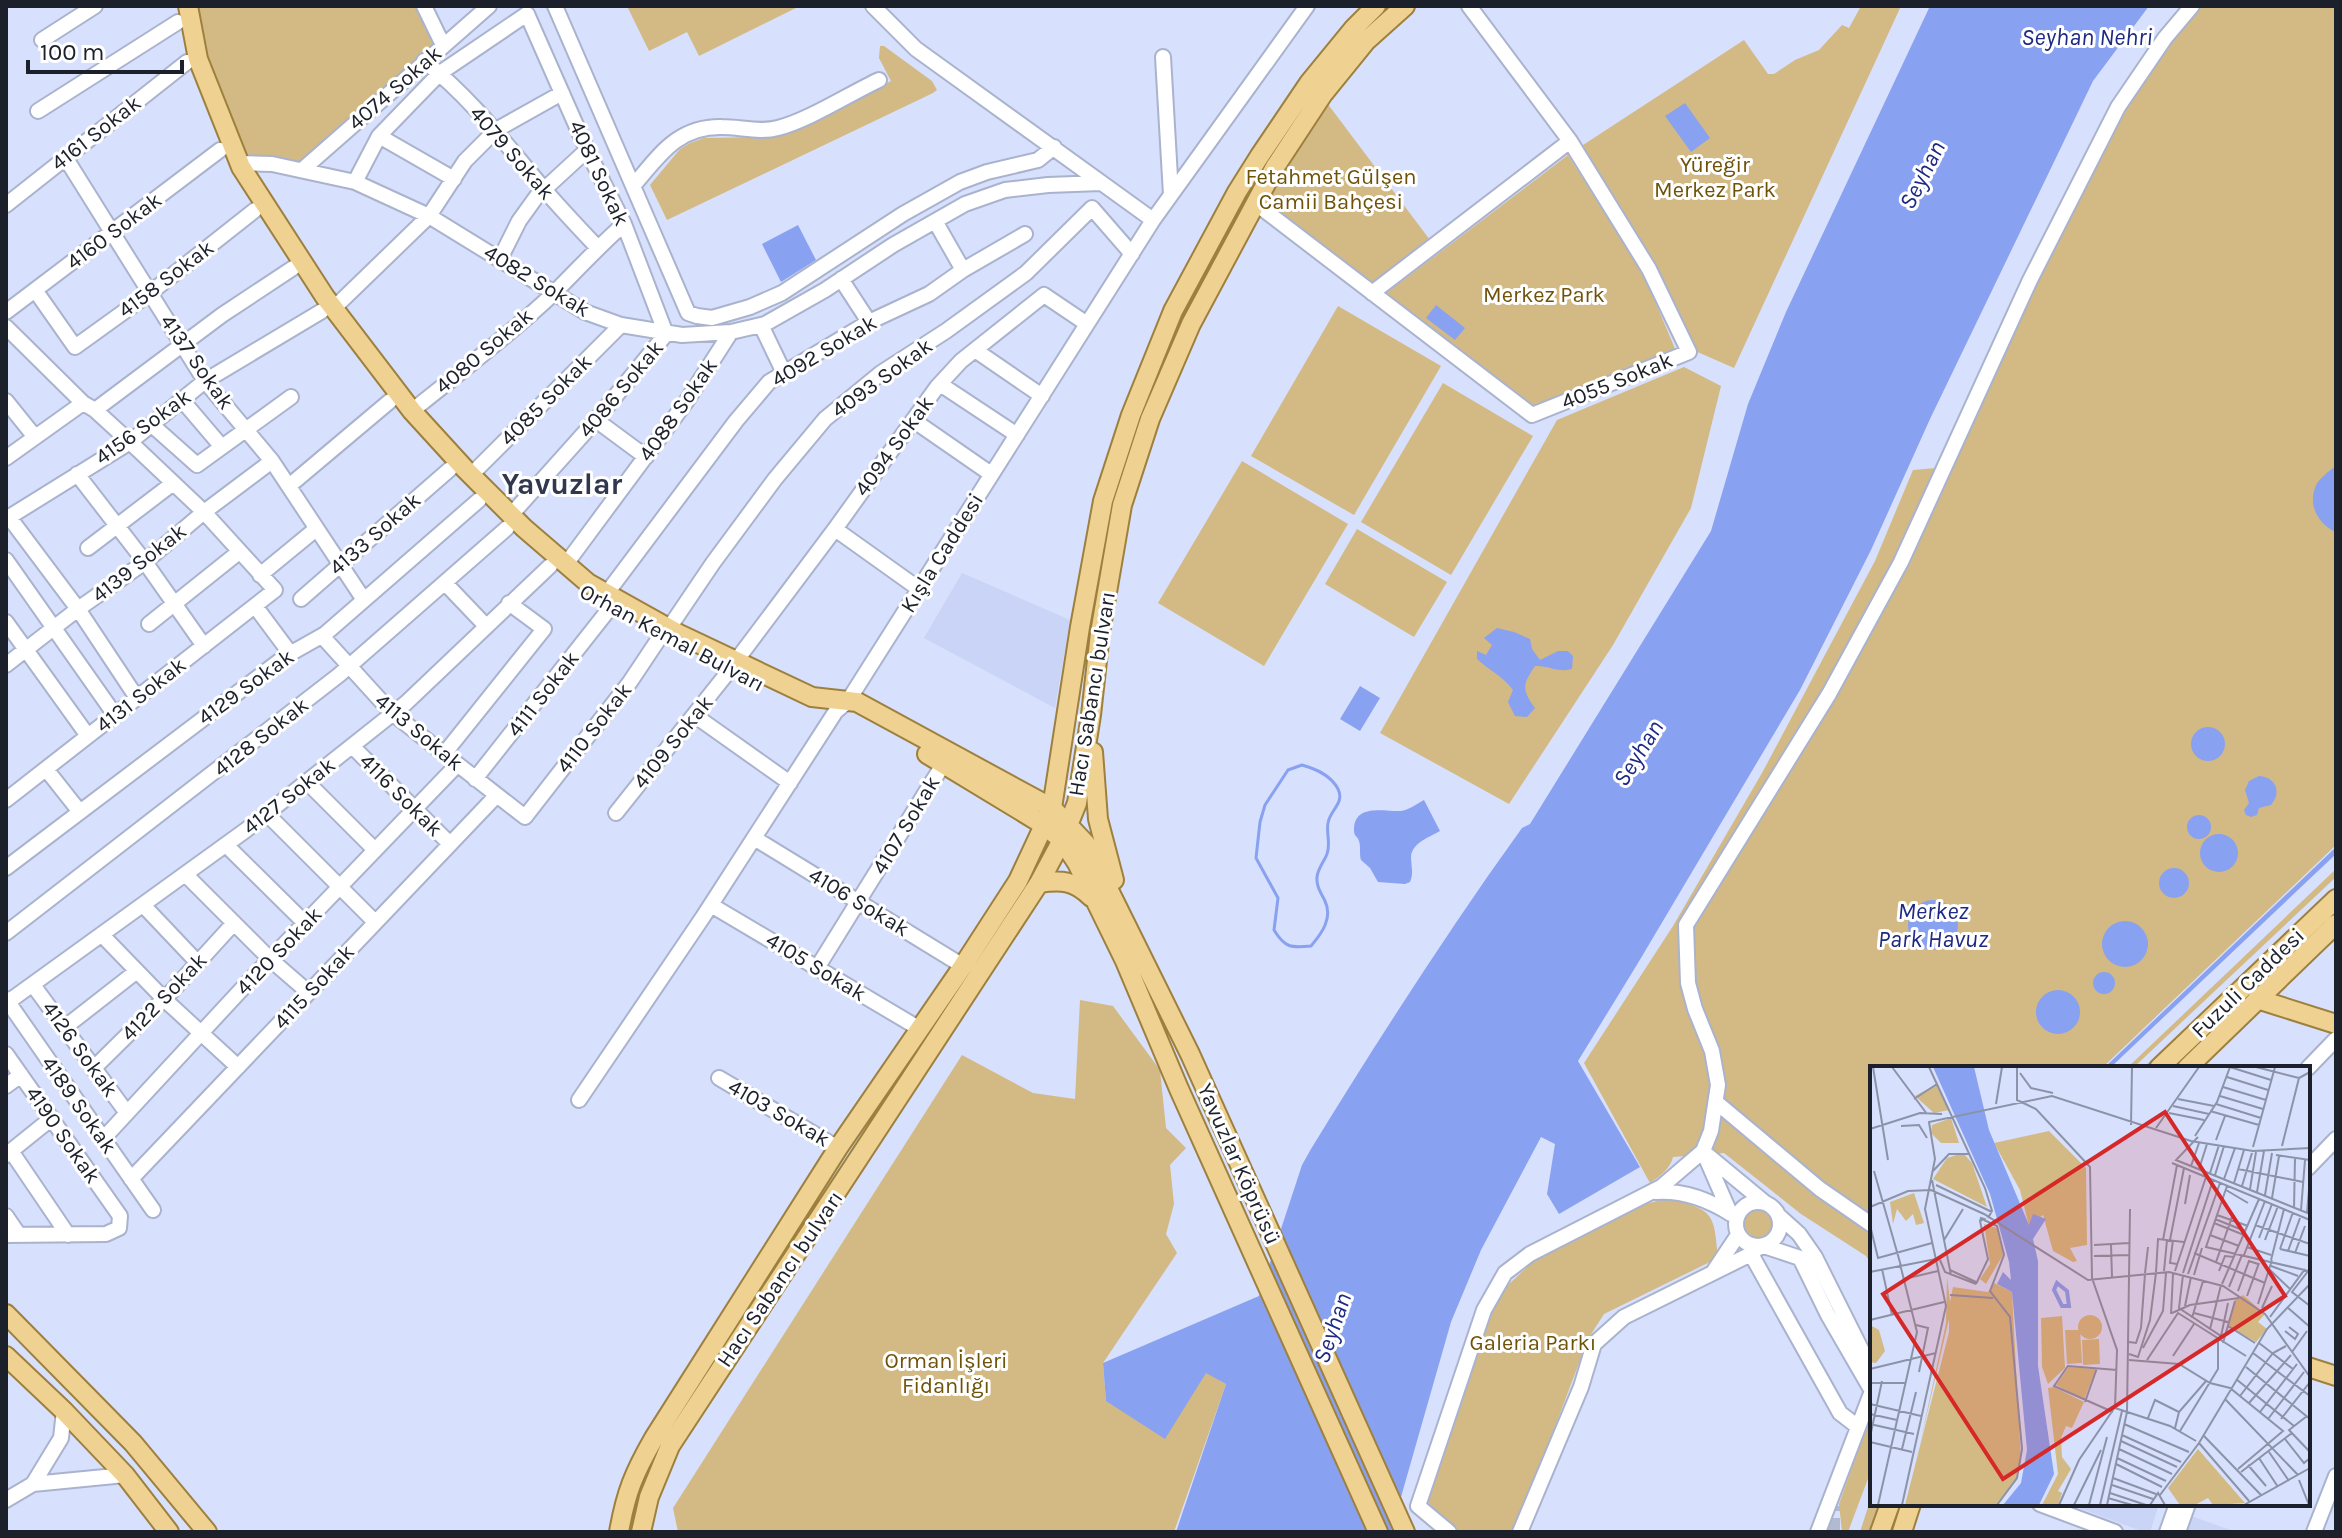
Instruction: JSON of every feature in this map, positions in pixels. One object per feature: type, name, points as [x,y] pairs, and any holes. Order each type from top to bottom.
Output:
[{"type":"main road","name":"Hacı Sabancı bulvarı","points":[[619,1532],[625,1496],[638,1466],[838,1148],[1018,881],[1048,817],[1062,755],[1080,627],[1103,501],[1131,415],[1173,311],[1259,157],[1309,83],[1376,6]]},
{"type":"main road","name":"Hacı Sabancı bulvarı","points":[[641,1532],[649,1497],[670,1446],[1039,883],[1066,832],[1077,803],[1100,633],[1122,505],[1145,433],[1191,324],[1275,167],[1323,94],[1366,41],[1405,6]]},
{"type":"main road","name":"Orhan Kemal Bulvarı","points":[[181,11],[187,62],[230,172],[293,268],[509,522]]},
{"type":"main road","name":"Orhan Kemal Bulvarı","points":[[181,11],[239,163],[328,310],[390,401],[479,500],[558,565],[588,583],[608,601],[732,666],[842,706],[1048,817]]},
{"type":"main road","name":"Orhan Kemal Bulvarı","points":[[842,706],[857,702],[1015,788],[1066,832]]},
{"type":"main road","points":[[1091,715],[1098,819],[1133,940]]},
{"type":"main road","points":[[1015,788],[1039,784],[1062,755]]},
{"type":"main road","name":"Yavuzlar Köprüsü","points":[[1066,832],[1378,1532]]},
{"type":"main road","name":"Yavuzlar Köprüsü","points":[[1066,832],[1086,844],[1190,1054],[1405,1532]]},
{"type":"main road","points":[[1039,883],[1072,882],[1083,888],[1098,904]]},
{"type":"main road","name":"Fuzuli Caddesi","points":[[2161,1066],[2336,899]]},
{"type":"main road","name":"Fuzuli Caddesi","points":[[2189,1066],[2336,924]]},
{"type":"main road","points":[[2257,999],[2336,1024]]},
{"type":"main road","points":[[6,1314],[133,1443],[207,1532]]},
{"type":"main road","points":[[6,1356],[125,1475],[169,1532]]},
{"type":"main road","points":[[2310,1368],[2336,1376]]},
{"type":"main road","points":[[1902,1532],[1910,1506]]},
{"type":"street","points":[[42,40],[95,6]]},
{"type":"street","points":[[424,6],[443,45]]},
{"type":"street","name":"4074 Sokak","points":[[302,170],[489,6]]},
{"type":"street","points":[[555,6],[688,313],[697,316],[712,318],[750,307],[782,293],[903,214],[960,182],[1038,160],[1054,147]]},
{"type":"street","points":[[873,6],[916,49],[1153,220]]},
{"type":"street","name":"Kışla Caddesi","points":[[579,1100],[919,589],[1153,220],[1307,6]]},
{"type":"street","name":"4055 Sokak","points":[[1255,203],[1532,415],[1689,352],[1649,269],[1570,141],[1469,6]]},
{"type":"street","points":[[1449,1532],[1418,1506],[1484,1310],[1505,1273],[1530,1254],[1651,1193],[1703,1151],[1711,1131],[1718,1085],[1712,1051],[1688,983],[1686,925],[1829,694],[1901,562],[2030,280],[2118,107],[2165,38],[2192,6]]},
{"type":"street","points":[[38,111],[181,11]]},
{"type":"street","name":"4081 Sokak","points":[[440,73],[527,14],[587,150],[624,224],[666,334]]},
{"type":"street","points":[[1163,57],[1171,195]]},
{"type":"street","name":"4079 Sokak","points":[[424,61],[440,73],[496,130],[597,247]]},
{"type":"street","name":"4161 Sokak","points":[[6,205],[187,62]]},
{"type":"street","points":[[355,182],[379,136],[440,73]]},
{"type":"street","points":[[633,186],[667,146],[686,134],[712,127],[777,128],[879,80]]},
{"type":"street","name":"4156 Sokak","points":[[7,518],[130,442],[205,381],[328,310],[429,216],[465,161],[496,130],[562,93]]},
{"type":"street","points":[[379,136],[454,179]]},
{"type":"street","points":[[1372,293],[1570,141]]},
{"type":"street","name":"4160 Sokak","points":[[6,312],[220,150]]},
{"type":"street","points":[[500,259],[519,221],[544,189],[587,150]]},
{"type":"street","name":"4137 Sokak","points":[[65,157],[205,381],[272,461],[364,600]]},
{"type":"street","name":"4082 Sokak","points":[[239,163],[272,164],[355,182],[429,216],[585,312],[621,325],[682,335],[731,332],[761,325],[965,204],[1005,190],[1101,183]]},
{"type":"street","name":"4093 Sokak","points":[[665,632],[775,479],[825,419],[881,373],[1026,273],[1092,208],[1132,254]]},
{"type":"street","name":"4158 Sokak","points":[[35,290],[75,347],[150,293],[255,210]]},
{"type":"street","points":[[935,221],[963,270]]},
{"type":"street","name":"4080 Sokak","points":[[412,411],[511,330],[624,224]]},
{"type":"street","name":"4092 Sokak","points":[[608,601],[736,421],[769,382],[869,322],[929,294],[1025,234]]},
{"type":"street","points":[[6,458],[35,437],[89,407],[293,268]]},
{"type":"street","points":[[841,279],[869,322]]},
{"type":"street","name":"4094 Sokak","points":[[732,666],[940,384],[961,361],[1044,295],[1087,324]]},
{"type":"street","name":"4085 Sokak","points":[[471,475],[621,325]]},
{"type":"street","points":[[761,325],[784,373]]},
{"type":"street","points":[[6,327],[204,512],[260,575],[316,529]]},
{"type":"street","name":"4088 Sokak","points":[[558,565],[646,457],[731,332]]},
{"type":"street","name":"4086 Sokak","points":[[509,522],[666,334]]},
{"type":"street","points":[[975,350],[1042,396]]},
{"type":"street","points":[[940,384],[1017,435]]},
{"type":"street","points":[[152,425],[197,465],[291,397]]},
{"type":"street","points":[[182,400],[222,447]]},
{"type":"street","points":[[6,401],[35,437]]},
{"type":"street","points":[[289,486],[390,401]]},
{"type":"street","points":[[596,420],[646,457]]},
{"type":"street","points":[[913,420],[991,474]]},
{"type":"street","name":"4139 Sokak","points":[[6,665],[145,562],[204,512],[272,461]]},
{"type":"street","name":"4133 Sokak","points":[[301,599],[450,469]]},
{"type":"street","points":[[77,474],[145,562],[204,646]]},
{"type":"street","points":[[88,548],[172,484]]},
{"type":"street","name":"4129 Sokak","points":[[6,868],[290,653],[322,636],[479,500]]},
{"type":"street","points":[[7,518],[78,609],[137,698]]},
{"type":"street","name":"4128 Sokak","points":[[6,933],[349,667],[509,522]]},
{"type":"street","points":[[835,529],[919,589]]},
{"type":"street","points":[[149,624],[239,552]]},
{"type":"street","points":[[6,560],[115,715]]},
{"type":"street","name":"4127 Sokak","points":[[7,1000],[33,985],[267,814],[392,713],[509,603],[558,565]]},
{"type":"street","name":"4131 Sokak","points":[[6,800],[275,590],[260,575]]},
{"type":"street","points":[[445,583],[486,626]]},
{"type":"street","name":"4111 Sokak","points":[[475,779],[608,601]]},
{"type":"street","points":[[444,754],[544,629],[509,603]]},
{"type":"street","points":[[255,606],[290,653]]},
{"type":"street","points":[[6,622],[88,736]]},
{"type":"street","name":"4110 Sokak","points":[[525,817],[665,632]]},
{"type":"street","name":"4113 Sokak","points":[[322,636],[392,713],[525,817]]},
{"type":"street","name":"4109 Sokak","points":[[616,813],[732,666]]},
{"type":"street","points":[[694,715],[790,783]]},
{"type":"street","name":"4116 Sokak","points":[[352,746],[450,844]]},
{"type":"street","name":"4107 Sokak","points":[[817,968],[944,763]]},
{"type":"street","name":"4120 Sokak","points":[[103,1139],[270,959],[457,765]]},
{"type":"street","points":[[46,769],[80,812]]},
{"type":"street","points":[[307,782],[375,850]]},
{"type":"street","name":"4115 Sokak","points":[[131,1179],[497,795]]},
{"type":"street","points":[[267,814],[375,922]]},
{"type":"street","name":"4106 Sokak","points":[[754,838],[963,966]]},
{"type":"street","points":[[226,845],[305,923]]},
{"type":"street","points":[[185,874],[270,959],[308,992]]},
{"type":"street","points":[[143,905],[198,963]]},
{"type":"street","name":"4105 Sokak","points":[[711,905],[920,1029]]},
{"type":"street","name":"4122 Sokak","points":[[93,1069],[164,999],[234,923]]},
{"type":"street","points":[[102,935],[164,999],[238,1067]]},
{"type":"street","points":[[64,1028],[137,971]]},
{"type":"street","name":"4126 Sokak","points":[[33,985],[127,1113]]},
{"type":"street","name":"4189 Sokak","points":[[7,1000],[153,1210]]},
{"type":"street","points":[[2310,1066],[2336,1039]]},
{"type":"street","name":"4190 Sokak","points":[[6,1054],[120,1216],[119,1228],[106,1234],[68,1235]]},
{"type":"street","points":[[6,1086],[21,1075]]},
{"type":"street","name":"4103 Sokak","points":[[719,1078],[838,1148]]},
{"type":"street","points":[[1716,1102],[1820,1189],[1870,1224]]},
{"type":"street","points":[[52,1118],[8,1153],[68,1235]]},
{"type":"street","points":[[2310,1166],[2336,1139]]},
{"type":"street","points":[[1520,1532],[1581,1387],[1594,1344],[1624,1317],[1711,1275],[1776,1238],[1781,1224],[1776,1210],[1703,1151]]},
{"type":"street","points":[[1703,1151],[1735,1226]]},
{"type":"street","points":[[1651,1193],[1669,1191],[1711,1202],[1749,1245],[1800,1258],[1828,1315],[1870,1388]]},
{"type":"street","points":[[1711,1275],[1743,1207],[1764,1202]]},
{"type":"street","points":[[6,1216],[12,1235],[68,1235]]},
{"type":"street","points":[[1779,1216],[1799,1234],[1815,1257],[1870,1367]]},
{"type":"street","points":[[1758,1249],[1840,1413],[1858,1427]]},
{"type":"street","points":[[1818,1532],[1870,1396]]},
{"type":"street","points":[[33,1484],[61,1438],[64,1411]]},
{"type":"street","points":[[6,1500],[33,1484],[125,1475]]},
{"type":"street","points":[[2314,1532],[2336,1476]]},
{"type":"street","points":[[1833,1506],[1837,1481]]},
{"type":"street","points":[[2045,1506],[2115,1532]]},
{"type":"street","points":[[2167,1532],[2176,1506]]},
{"type":"street","points":[[2178,1532],[2187,1506]]},
{"type":"shaded area","points":[[962,573],[1070,620],[1055,708],[924,638]]},
{"type":"shaded area","points":[[2074,1506],[2158,1506],[2150,1532]]},
{"type":"shaded area","points":[[2191,1516],[2236,1532],[2185,1532]]},
{"type":"green space","points":[[188,6],[423,6],[443,45],[302,170],[241,167]]},
{"type":"green space","points":[[627,6],[800,6],[699,56],[687,32],[649,51]]},
{"type":"green space","name":"Yüreğir Merkez Park","points":[[1861,6],[1901,6],[1734,368],[1693,350],[1580,147],[1744,40],[1768,74],[1774,74],[1795,60],[1819,50],[1842,25],[1849,28]]},
{"type":"green space","points":[[2199,6],[2336,6],[2336,845],[2104,1066],[1870,1066],[1870,1262],[1866,1256],[1801,1214],[1724,1153],[1673,1157],[1661,1175],[1650,1183],[1584,1063],[1673,926],[1762,773],[1875,561],[1913,470],[1948,467],[1992,368],[2122,108],[2169,40]]},
{"type":"green space","points":[[880,46],[932,81],[937,90],[667,220],[650,185],[680,149],[704,138],[768,137],[795,131],[891,81],[879,58]]},
{"type":"green space","name":"Fetahmet Gülşen Camii Bahçesi","points":[[1327,103],[1430,240],[1372,285],[1264,201]]},
{"type":"green space","name":"Merkez Park","points":[[1568,155],[1643,273],[1676,351],[1534,407],[1385,294]]},
{"type":"green space","points":[[1338,306],[1441,366],[1354,515],[1251,456]]},
{"type":"green space","points":[[1684,367],[1721,386],[1691,508],[1613,645],[1509,804],[1380,733],[1557,420]]},
{"type":"green space","points":[[1443,383],[1533,436],[1451,575],[1361,522]]},
{"type":"green space","points":[[1242,461],[1348,524],[1264,666],[1158,603]]},
{"type":"green space","points":[[1357,529],[1447,582],[1414,637],[1325,584]]},
{"type":"green space","points":[[2336,869],[2336,877],[2135,1066],[2129,1066]]},
{"type":"green space","points":[[2336,886],[2336,890],[2150,1066],[2145,1066]]},
{"type":"green space","name":"Orman İşleri Fidanlığı","points":[[1080,1000],[1113,1006],[1160,1070],[1166,1128],[1186,1148],[1170,1165],[1174,1204],[1166,1234],[1177,1253],[1103,1363],[1106,1401],[1206,1372],[1226,1384],[1174,1532],[678,1532],[673,1508],[962,1055],[1033,1093],[1075,1099]]},
{"type":"green space","name":"Galeria Parkı","points":[[1669,1198],[1695,1206],[1709,1216],[1715,1231],[1718,1258],[1604,1314],[1588,1339],[1530,1493],[1511,1532],[1455,1532],[1425,1499],[1490,1314],[1509,1284],[1539,1256],[1626,1209]]},
{"type":"green space","points":[[1760,1206],[1771,1211],[1776,1222],[1771,1233],[1760,1238],[1749,1233],[1744,1222],[1749,1211]]},
{"type":"green space","points":[[1870,1420],[1870,1473],[1848,1532],[1842,1532],[1839,1504]]},
{"type":"green space","points":[[1870,1501],[1870,1506],[1877,1506],[1873,1532],[1860,1532]]},
{"type":"water","points":[[1930,6],[2149,6],[2093,81],[1930,419],[1871,550],[1800,690],[1578,1061],[1640,1167],[1559,1214],[1547,1194],[1555,1144],[1541,1137],[1481,1250],[1451,1322],[1391,1532],[1176,1532],[1226,1384],[1206,1373],[1165,1439],[1106,1401],[1103,1363],[1259,1296],[1302,1165],[1311,1149],[1440,947],[1522,828],[1530,824],[1711,531],[1748,404],[1786,312]]},
{"type":"water","points":[[1685,103],[1710,138],[1691,152],[1665,116]]},
{"type":"water","points":[[798,225],[816,260],[781,282],[762,244]]},
{"type":"water","points":[[1436,305],[1465,328],[1455,340],[1426,318]]},
{"type":"water","points":[[2336,467],[2336,532],[2316,514],[2313,495],[2318,482]]},
{"type":"water","points":[[1497,628],[1530,639],[1532,649],[1540,660],[1558,651],[1568,651],[1573,656],[1572,669],[1535,666],[1525,687],[1535,708],[1527,717],[1515,716],[1508,702],[1513,690],[1477,659],[1477,651],[1486,655],[1492,645],[1484,638]]},
{"type":"water","points":[[1360,686],[1380,698],[1360,731],[1340,719]]},
{"type":"water","points":[[2208,727],[2220,732],[2225,744],[2220,756],[2208,761],[2196,756],[2191,744],[2196,732]]},
{"type":"water","points":[[2259,776],[2270,779],[2277,790],[2271,805],[2259,808],[2257,815],[2251,817],[2244,810],[2249,803],[2245,790],[2249,781]]},
{"type":"water","points":[[1424,800],[1440,831],[1422,840],[1412,851],[1410,882],[1378,882],[1361,860],[1360,843],[1354,832],[1355,821],[1365,812],[1401,811]]},
{"type":"water","points":[[2199,815],[2208,818],[2211,827],[2208,836],[2199,839],[2190,836],[2187,827],[2190,818]]},
{"type":"water","points":[[2219,834],[2232,840],[2238,853],[2232,866],[2219,872],[2206,866],[2200,853],[2206,840]]},
{"type":"water","points":[[2336,847],[2336,854],[2112,1066],[2106,1066]]},
{"type":"water","points":[[2174,868],[2180,869],[2188,877],[2188,889],[2180,897],[2174,898],[2168,897],[2160,889],[2159,883],[2160,877],[2168,869]]},
{"type":"water","name":"Merkez Park Havuz","points":[[1923,901],[1943,901],[1957,915],[1957,935],[1943,949],[1923,949],[1909,935],[1909,915]]},
{"type":"water","points":[[2125,921],[2141,928],[2148,944],[2141,960],[2125,967],[2109,960],[2102,944],[2109,928]]},
{"type":"water","points":[[2104,972],[2112,975],[2115,983],[2112,991],[2104,994],[2096,991],[2093,983],[2096,975]]},
{"type":"water","points":[[2058,990],[2074,996],[2080,1012],[2074,1028],[2058,1034],[2042,1028],[2036,1012],[2042,996]]},
{"type":"waterway","points":[[1302,765],[1327,776],[1338,789],[1340,798],[1329,818],[1328,850],[1317,877],[1327,907],[1327,919],[1311,946],[1298,947],[1285,944],[1274,930],[1278,898],[1256,858],[1265,805],[1288,770],[1302,765]]},
{"type":"tunnel","points":[[1833,1506],[1833,1532]]},
{"type":"district","name":"Yavuzlar","points":[[562,484]]},
{"type":"water label","name":"Seyhan Nehri","points":[[2087,37]]},
{"type":"water label","name":"Seyhan","points":[[1922,175]]},
{"type":"water label","name":"Seyhan","points":[[1638,753]]},
{"type":"water label","name":"Seyhan","points":[[1332,1328]]}]
